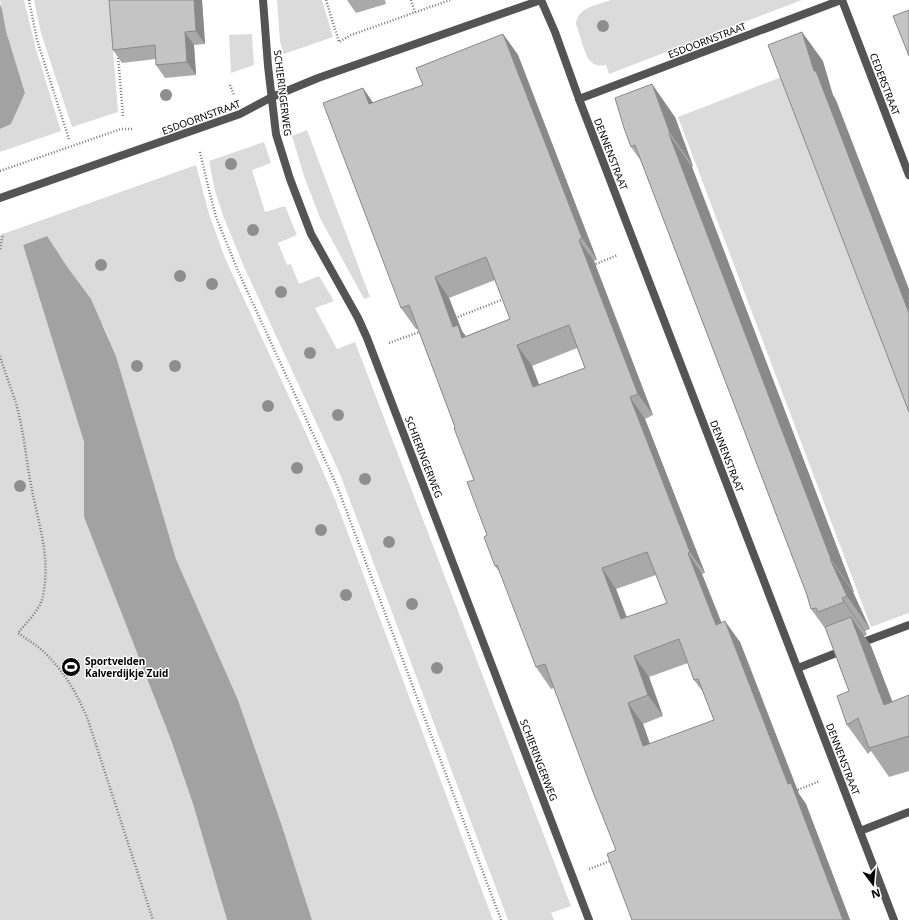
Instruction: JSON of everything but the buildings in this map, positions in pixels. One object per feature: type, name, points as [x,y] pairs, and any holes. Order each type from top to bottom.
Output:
[{"type":"street","name":"SCHIERINGERWEG","points":[[263,0],[276,134],[300,207],[311,234],[355,313],[367,338],[589,920]]},
{"type":"street","name":"ESDOORNSTRAAT","points":[[0,198],[240,114],[272,97],[318,78],[541,0]]},
{"type":"street","name":"DENNENSTRAAT","points":[[541,0],[555,32],[579,99],[894,920]]},
{"type":"street","name":"ESDOORNSTRAAT","points":[[579,99],[841,0]]},
{"type":"street","name":"CEDERSTRAAT","points":[[841,0],[909,175]]},
{"type":"street","points":[[798,668],[909,624]]},
{"type":"street","points":[[860,831],[909,812]]},
{"type":"path","points":[[29,0],[38,40],[69,139]]},
{"type":"path","points":[[326,0],[339,42],[351,35],[450,0]]},
{"type":"path","points":[[411,0],[415,12]]},
{"type":"path","points":[[118,54],[123,116]]},
{"type":"path","points":[[200,152],[219,223],[238,271],[337,486],[501,920]]},
{"type":"path","points":[[0,249],[3,234]]},
{"type":"path","points":[[592,265],[613,257]]},
{"type":"path","points":[[450,320],[508,297]]},
{"type":"path","points":[[399,340],[428,328]]},
{"type":"path","points":[[0,356],[17,407],[23,432],[31,485],[45,548],[46,564],[43,597],[36,612],[18,633],[44,652],[63,674],[80,699],[93,734],[153,920]]},
{"type":"path","points":[[794,791],[816,783]]},
{"type":"path","points":[[597,866],[619,858]]},
{"type":"shaded area","points":[[0,0],[24,0],[36,49],[61,131],[0,152],[0,129],[11,124],[25,93],[6,31]]},
{"type":"shaded area","points":[[34,0],[109,0],[118,112],[72,127],[41,33]]},
{"type":"shaded area","points":[[277,0],[322,0],[333,37],[284,54],[280,42]]},
{"type":"shaded area","points":[[611,0],[802,0],[609,74],[606,65],[596,65],[588,58],[576,24],[577,18],[584,10],[594,5]]},
{"type":"shaded area","points":[[0,4],[6,31],[25,93],[11,124],[0,129]]},
{"type":"shaded area","points":[[252,34],[254,65],[231,73],[229,35]]},
{"type":"shaded area","points":[[784,76],[909,399],[909,613],[871,627],[678,117]]},
{"type":"shaded area","points":[[307,130],[370,297],[364,299],[320,218],[304,176],[292,136]]},
{"type":"shaded area","points":[[264,142],[271,163],[252,170],[265,212],[285,206],[297,235],[278,243],[287,265],[291,264],[299,284],[319,276],[334,301],[315,308],[337,349],[355,342],[571,906],[551,913],[554,920],[508,920],[340,474],[245,269],[224,218],[215,191],[209,161]]},
{"type":"shaded area","points":[[196,165],[209,214],[225,258],[335,499],[493,920],[312,920],[281,823],[238,700],[176,559],[116,356],[104,327],[47,236],[23,245],[84,442],[84,517],[171,740],[193,804],[227,920],[0,920],[0,235]]},
{"type":"shaded area","points":[[47,236],[91,299],[116,356],[176,559],[238,700],[281,823],[312,920],[227,920],[193,804],[171,740],[84,517],[84,442],[23,245]]},
{"type":"place","name":"Sportvelden Kalverdijkje Zuid","points":[[71,667]]}]
